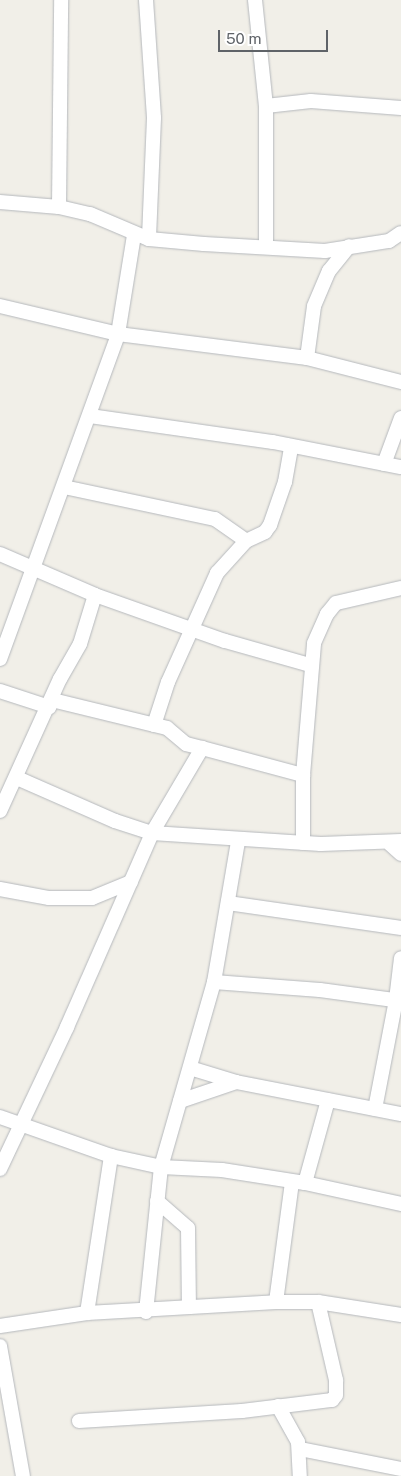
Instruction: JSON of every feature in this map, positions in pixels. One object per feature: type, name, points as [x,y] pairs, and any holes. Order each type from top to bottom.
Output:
[{"type":"street","points":[[58,207],[61,0]]},
{"type":"street","points":[[146,0],[154,118],[150,239]]},
{"type":"street","points":[[255,0],[266,106],[266,246]]},
{"type":"street","points":[[266,106],[311,101],[401,108]]},
{"type":"street","points":[[0,202],[58,207],[90,214],[134,235],[150,239],[266,246],[317,252],[388,241],[401,232]]},
{"type":"street","points":[[0,659],[90,416],[118,334],[134,235]]},
{"type":"street","points":[[307,358],[314,306],[329,271],[349,246]]},
{"type":"street","points":[[0,306],[118,334],[307,358],[401,382]]},
{"type":"street","points":[[90,416],[291,447],[401,468]]},
{"type":"street","points":[[384,464],[401,418]]},
{"type":"street","points":[[154,725],[168,682],[217,573],[246,541],[265,532],[270,526],[284,482],[291,447]]},
{"type":"street","points":[[64,487],[215,519],[246,541]]},
{"type":"street","points":[[0,554],[95,595],[193,629],[310,665]]},
{"type":"street","points":[[303,843],[303,775],[310,665],[314,643],[327,614],[336,603],[401,588]]},
{"type":"street","points":[[0,811],[4,796],[18,778],[50,704],[80,644],[95,595]]},
{"type":"street","points":[[0,691],[50,704],[167,728],[186,744],[303,775]]},
{"type":"street","points":[[0,1169],[152,833],[202,748]]},
{"type":"street","points":[[18,778],[115,821],[152,833],[238,841],[395,843],[401,854]]},
{"type":"street","points":[[146,1312],[161,1167],[214,982],[238,841]]},
{"type":"street","points":[[0,889],[49,898],[92,898],[131,882]]},
{"type":"street","points":[[228,903],[401,928]]},
{"type":"street","points":[[375,1109],[399,1001],[401,958]]},
{"type":"street","points":[[214,982],[320,990],[399,1001]]},
{"type":"street","points":[[190,1068],[236,1082],[401,1114]]},
{"type":"street","points":[[180,1101],[236,1082]]},
{"type":"street","points":[[276,1302],[298,1182],[328,1100]]},
{"type":"street","points":[[0,1117],[21,1126],[111,1156],[161,1167],[222,1170],[298,1182],[401,1204]]},
{"type":"street","points":[[87,1313],[111,1156]]},
{"type":"street","points":[[158,1201],[188,1228],[189,1307]]},
{"type":"street","points":[[0,1326],[87,1313],[146,1312],[189,1307],[276,1302],[318,1302],[401,1315]]},
{"type":"street","points":[[79,1421],[322,1402],[336,1395],[336,1380],[318,1302]]},
{"type":"street","points":[[0,1346],[23,1476]]},
{"type":"street","points":[[278,1406],[290,1424],[300,1449],[300,1476]]},
{"type":"street","points":[[300,1449],[384,1470],[401,1469]]}]
